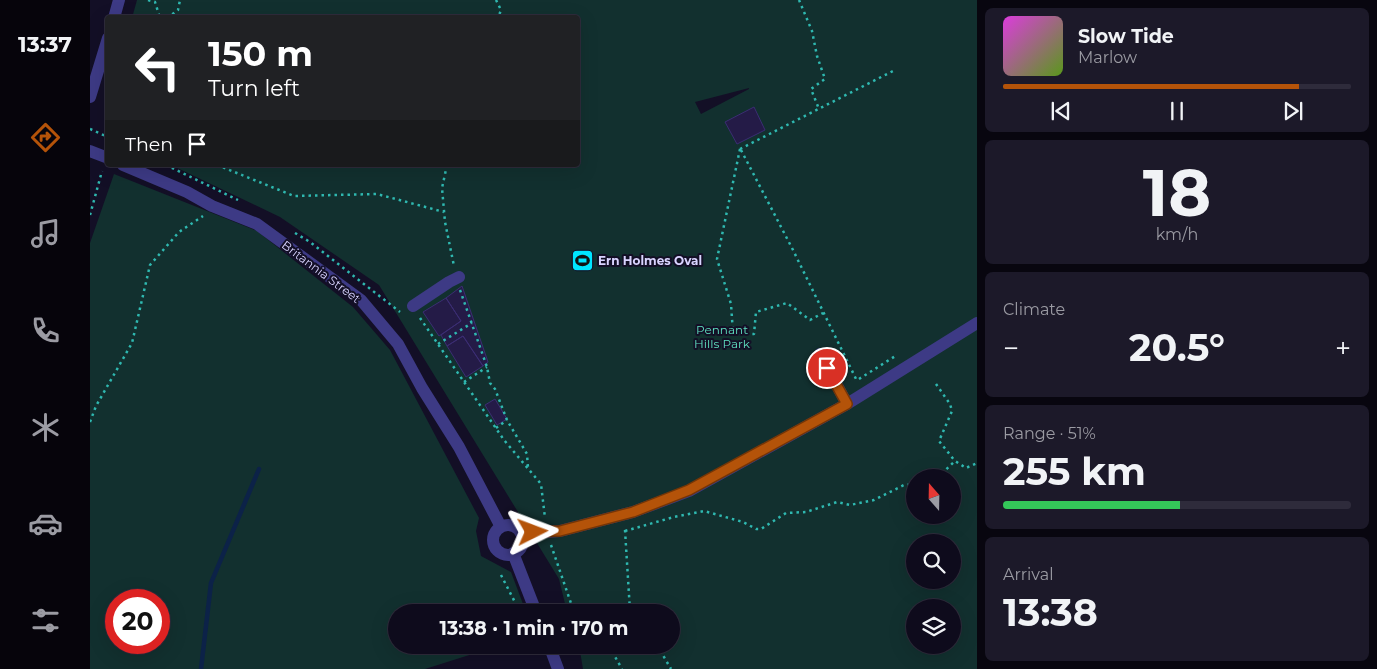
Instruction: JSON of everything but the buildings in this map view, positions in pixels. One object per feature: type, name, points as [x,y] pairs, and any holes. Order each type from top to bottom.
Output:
[{"type":"street","points":[[115,15],[119,0]]},
{"type":"street","points":[[90,97],[105,48]]},
{"type":"street","points":[[90,151],[105,158]]},
{"type":"street","name":"Britannia Street","points":[[129,167],[187,192],[212,206],[257,224],[361,300],[398,344],[422,388],[459,447],[501,527]]},
{"type":"street","points":[[413,306],[458,277]]},
{"type":"street","points":[[520,532],[560,531],[624,514],[689,490],[977,323]]},
{"type":"street","points":[[820,354],[844,399]]},
{"type":"street","points":[[512,525],[520,532],[522,541],[518,550],[514,553],[502,553],[494,546],[494,535],[501,527],[512,525]]},
{"type":"street","points":[[514,553],[533,604]]},
{"type":"street","points":[[552,654],[558,669]]},
{"type":"path","points":[[148,0],[155,2],[159,15]]},
{"type":"path","points":[[171,15],[178,10],[180,0]]},
{"type":"path","points":[[496,0],[500,10],[499,15]]},
{"type":"path","points":[[799,0],[812,31],[817,56],[825,79],[811,89],[819,109]]},
{"type":"path","points":[[740,149],[893,71]]},
{"type":"path","points":[[90,129],[105,136]]},
{"type":"path","points":[[740,149],[793,250],[857,381]]},
{"type":"path","points":[[740,149],[717,259],[731,304],[733,333],[754,334],[756,312],[787,303],[810,320],[823,313]]},
{"type":"path","points":[[90,215],[105,162]]},
{"type":"path","points":[[222,167],[294,196],[377,194],[444,212]]},
{"type":"path","points":[[447,167],[442,188],[444,212],[458,277],[487,367],[490,383],[495,389],[507,420],[527,454],[528,469]]},
{"type":"path","points":[[90,422],[96,406],[132,342],[150,264],[179,232],[208,212]]},
{"type":"path","points":[[438,344],[472,323]]},
{"type":"path","points":[[844,399],[848,391],[862,376],[903,351]]},
{"type":"path","points":[[464,382],[487,367]]},
{"type":"path","points":[[936,384],[950,404],[952,411],[940,441],[955,461],[966,468],[977,463]]},
{"type":"path","points":[[496,428],[507,420]]},
{"type":"path","points":[[947,469],[955,461]]},
{"type":"path","points":[[625,532],[674,517],[704,511],[743,522],[756,530],[761,529],[786,513],[806,512],[837,502],[850,505],[874,500],[906,485]]},
{"type":"path","points":[[624,514],[630,604]]},
{"type":"path","points":[[545,519],[554,518]]},
{"type":"path","points":[[547,532],[571,604]]},
{"type":"path","points":[[501,575],[516,604]]},
{"type":"path","points":[[614,654],[622,669]]},
{"type":"path","points":[[662,654],[671,669]]},
{"type":"green space","name":"Pennant Hills Park","points":[[137,0],[977,0],[977,669],[583,669],[580,654],[680,654],[680,604],[565,604],[559,579],[379,285],[280,217],[175,167],[580,167],[580,15],[133,15]],"holes":[[[749,88],[749,89],[701,114],[695,102]]]},
{"type":"green space","points":[[114,174],[257,231],[353,307],[390,350],[479,518],[476,531],[481,556],[511,572],[523,604],[388,604],[388,654],[472,654],[425,669],[90,669],[90,243]]},
{"type":"waterway","points":[[201,669],[211,583],[259,469]]},
{"type":"place","name":"Ern Holmes Oval","points":[[582,261]]},
{"type":"route","points":[[533,532],[560,531],[633,512],[689,490],[847,404],[827,368]]}]
